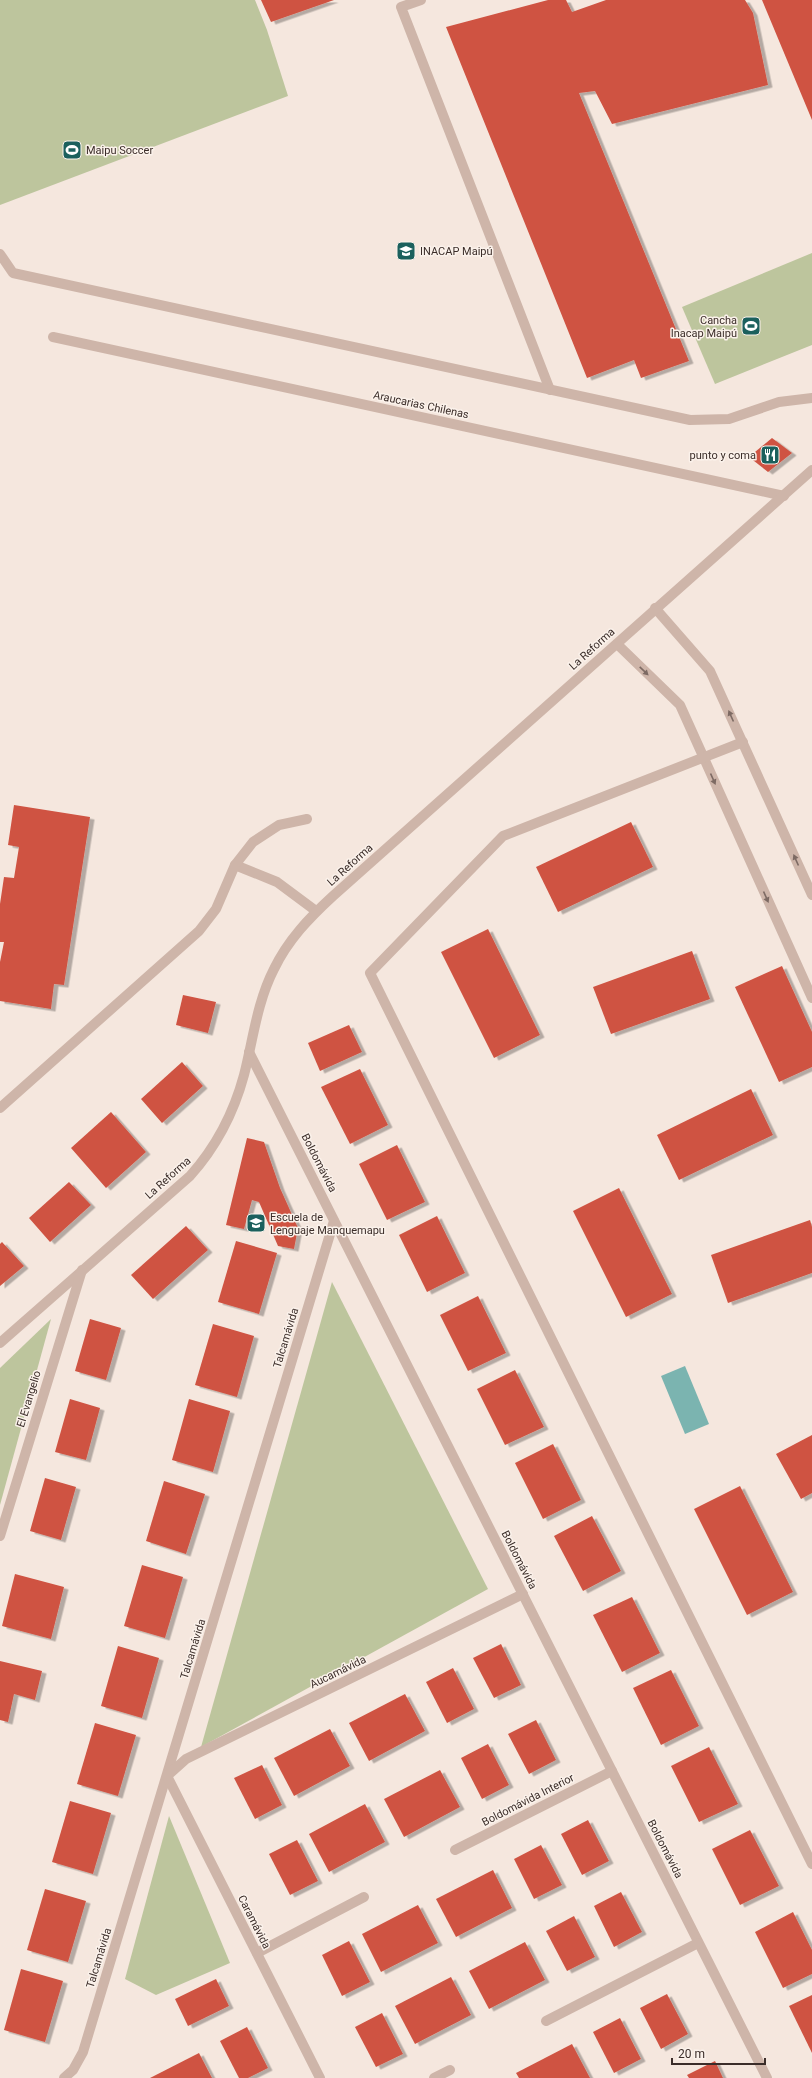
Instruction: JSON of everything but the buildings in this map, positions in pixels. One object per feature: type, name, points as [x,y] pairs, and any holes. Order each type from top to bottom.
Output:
[{"type":"street","points":[[421,0],[401,7],[550,390]]},
{"type":"street","points":[[0,254],[13,273],[690,420],[730,419],[779,402],[812,398]]},
{"type":"street","name":"Araucarias Chilenas","points":[[53,337],[784,496]]},
{"type":"street","name":"La Reforma","points":[[0,1343],[190,1176],[213,1147],[226,1123],[243,1076],[263,997],[273,970],[288,944],[316,911],[812,470]]},
{"type":"street","points":[[655,608],[710,671],[812,895]]},
{"type":"street","points":[[616,644],[680,705],[812,998]]},
{"type":"street","points":[[742,742],[503,836],[370,973],[812,1864]]},
{"type":"street","points":[[0,1108],[199,931],[211,918],[220,904],[235,865],[252,842],[279,825],[307,819]]},
{"type":"street","points":[[235,865],[277,882],[316,911]]},
{"type":"street","name":"Boldomávida","points":[[249,1052],[767,2078]]},
{"type":"street","name":"Talcamávida","points":[[64,2078],[73,2070],[83,2052],[334,1221]]},
{"type":"street","name":"El Evangelio","points":[[0,1536],[82,1270]]},
{"type":"street","name":"Aucamávida","points":[[167,1776],[186,1759],[523,1594]]},
{"type":"street","name":"Boldomávida Interior","points":[[455,1850],[612,1771]]},
{"type":"street","name":"Caramávida","points":[[167,1776],[320,2078]]},
{"type":"street","points":[[257,1953],[364,1897]]},
{"type":"street","points":[[546,2021],[698,1943]]},
{"type":"street","points":[[434,2078],[450,2070]]},
{"type":"green space","name":"Maipu Soccer","points":[[0,0],[255,0],[267,30],[288,96],[0,205]]},
{"type":"green space","name":"Cancha Inacap Maipú","points":[[812,253],[812,345],[715,384],[682,307]]},
{"type":"green space","points":[[332,1282],[488,1589],[201,1747]]},
{"type":"green space","points":[[51,1319],[0,1505],[0,1368]]},
{"type":"green space","points":[[169,1816],[230,1963],[156,1995],[125,1979]]},
{"type":"water","points":[[685,1366],[709,1424],[685,1434],[661,1376]]},
{"type":"place","name":"Maipu Soccer","points":[[72,150]]},
{"type":"place","name":"INACAP Maipú","points":[[406,251]]},
{"type":"place","name":"Cancha Inacap Maipú","points":[[751,326]]},
{"type":"place","name":"punto y coma","points":[[770,455]]},
{"type":"place","name":"Escuela de Lenguaje Manquemapu","points":[[256,1223]]}]
